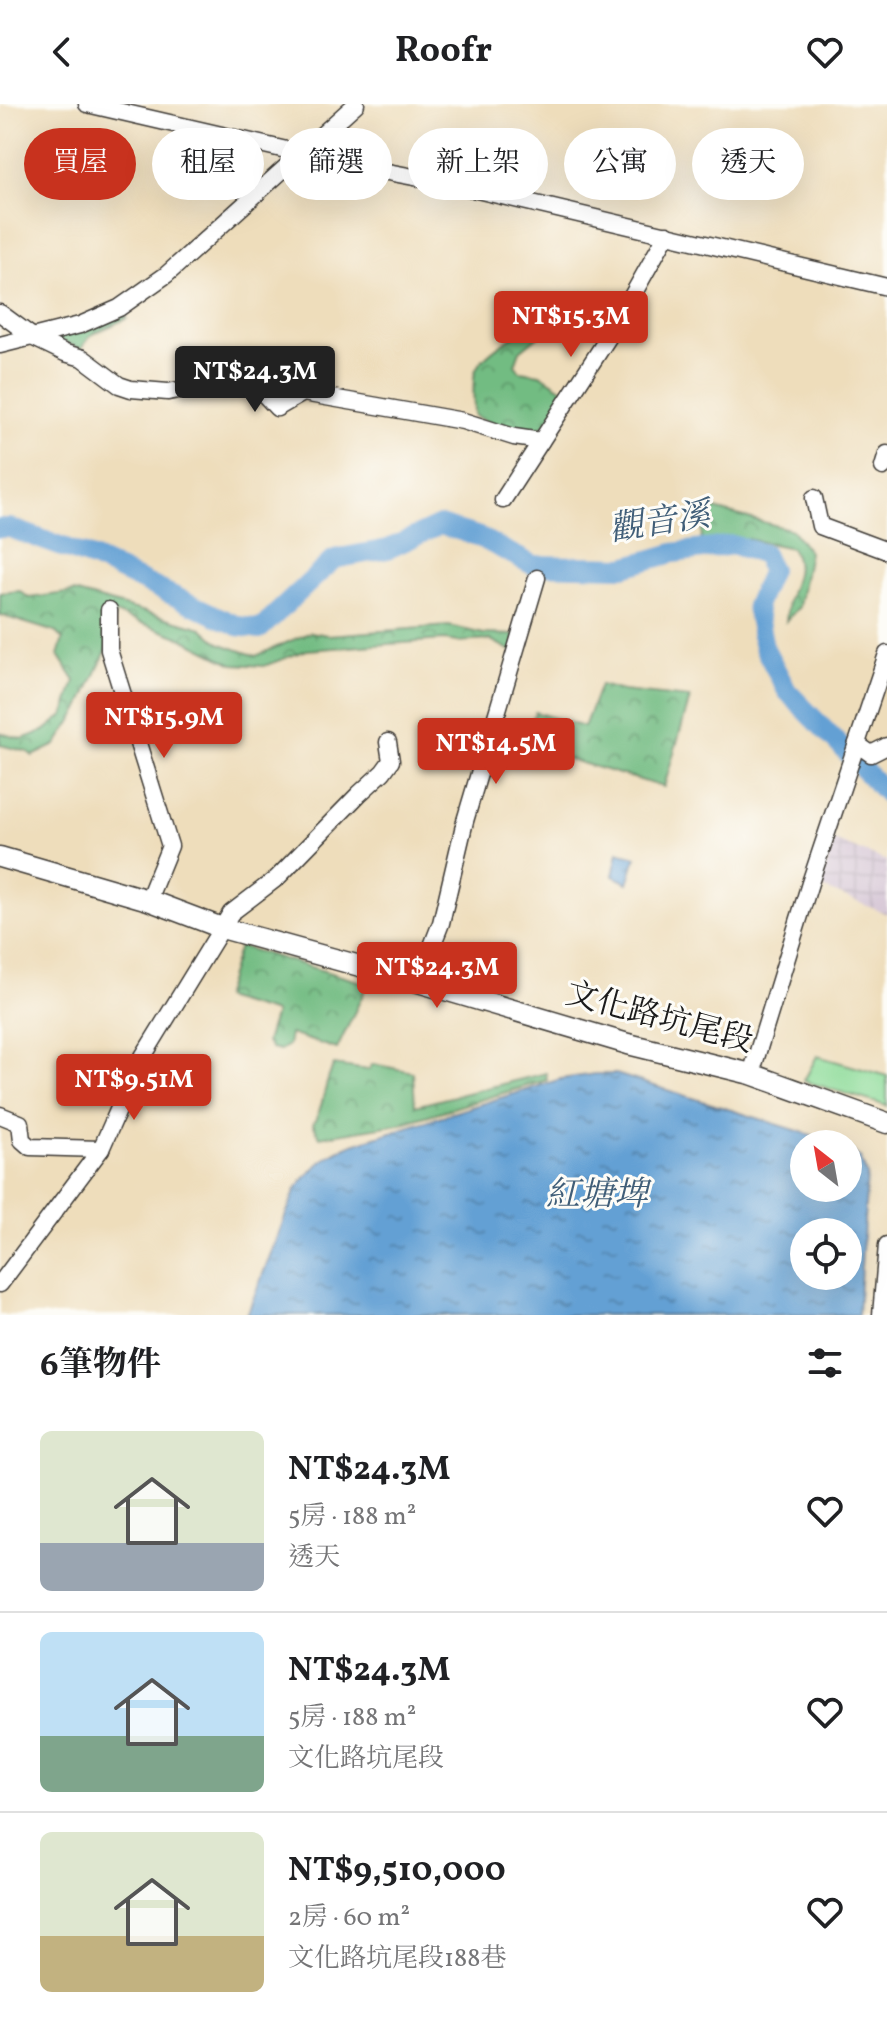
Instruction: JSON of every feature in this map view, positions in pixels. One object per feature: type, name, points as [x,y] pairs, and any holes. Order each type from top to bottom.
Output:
[{"type":"main road","name":"文化路坑尾段","points":[[0,857],[148,900],[222,928],[628,1044],[751,1074],[887,1123]]},
{"type":"street","points":[[87,104],[280,149]]},
{"type":"street","points":[[329,128],[356,104]]},
{"type":"street","points":[[0,345],[80,325],[119,308],[166,275],[280,172]]},
{"type":"street","points":[[392,172],[887,287]]},
{"type":"street","points":[[503,500],[613,330],[667,234]]},
{"type":"street","points":[[0,313],[34,338],[83,358],[119,385],[131,389],[168,392],[242,378],[261,391],[277,408],[303,393],[463,421],[514,437],[541,441]]},
{"type":"street","points":[[814,498],[820,526],[887,551]]},
{"type":"street","points":[[418,982],[441,923],[465,821],[537,578]]},
{"type":"street","points":[[109,610],[109,650],[170,846],[148,900]]},
{"type":"street","points":[[751,1074],[810,883],[887,654]]},
{"type":"street","points":[[0,1284],[101,1149],[139,1063],[231,913],[277,878],[383,772],[391,761],[388,742]]},
{"type":"street","points":[[857,746],[871,754],[887,746]]},
{"type":"street","points":[[0,1115],[20,1123],[22,1140],[30,1147],[101,1149]]},
{"type":"street","points":[[881,1315],[887,1245]]},
{"type":"shaded area","points":[[834,840],[887,861],[887,914],[820,887]]},
{"type":"green space","points":[[560,310],[564,315],[520,351],[515,365],[520,371],[540,374],[568,392],[546,425],[520,435],[474,416],[474,377],[480,363],[499,345]]},
{"type":"green space","points":[[123,312],[127,318],[91,335],[81,349],[54,338]]},
{"type":"green space","points":[[704,506],[792,530],[809,552],[799,607],[786,621],[797,568],[791,548],[748,539],[701,544]]},
{"type":"green space","points":[[20,591],[29,598],[74,592],[202,628],[219,643],[256,656],[311,632],[328,635],[449,626],[484,634],[515,635],[513,652],[491,640],[444,640],[307,650],[264,666],[233,664],[179,637],[115,613],[106,651],[79,710],[56,745],[33,756],[0,745],[0,733],[22,739],[44,731],[64,715],[75,681],[58,655],[63,639],[55,632],[0,615],[0,593]]},
{"type":"green space","points":[[600,685],[623,691],[690,698],[664,787],[523,746],[535,712],[584,727]]},
{"type":"green space","points":[[239,946],[368,984],[337,1049],[290,1034],[288,1045],[280,1050],[271,1048],[266,1042],[275,1013],[223,998]]},
{"type":"green space","points":[[817,1056],[887,1076],[887,1106],[804,1081]]},
{"type":"green space","points":[[373,1064],[413,1072],[415,1106],[546,1073],[547,1080],[399,1124],[320,1137],[313,1124],[334,1065],[368,1070]]},
{"type":"water","points":[[618,852],[636,857],[628,883],[613,876]]},
{"type":"water","name":"紅塘埤","points":[[595,1074],[616,1074],[795,1130],[790,1130],[790,1202],[862,1202],[862,1163],[867,1175],[862,1253],[862,1218],[790,1218],[790,1290],[860,1290],[858,1315],[247,1315],[296,1189],[321,1162],[353,1144],[561,1079]]},
{"type":"waterway","name":"觀音溪","points":[[0,528],[10,528],[93,558],[238,626],[260,629],[334,559],[388,549],[440,525],[477,536],[533,565],[624,567],[673,553],[733,545],[764,554],[771,570],[756,606],[764,647],[787,691],[887,794]]}]
